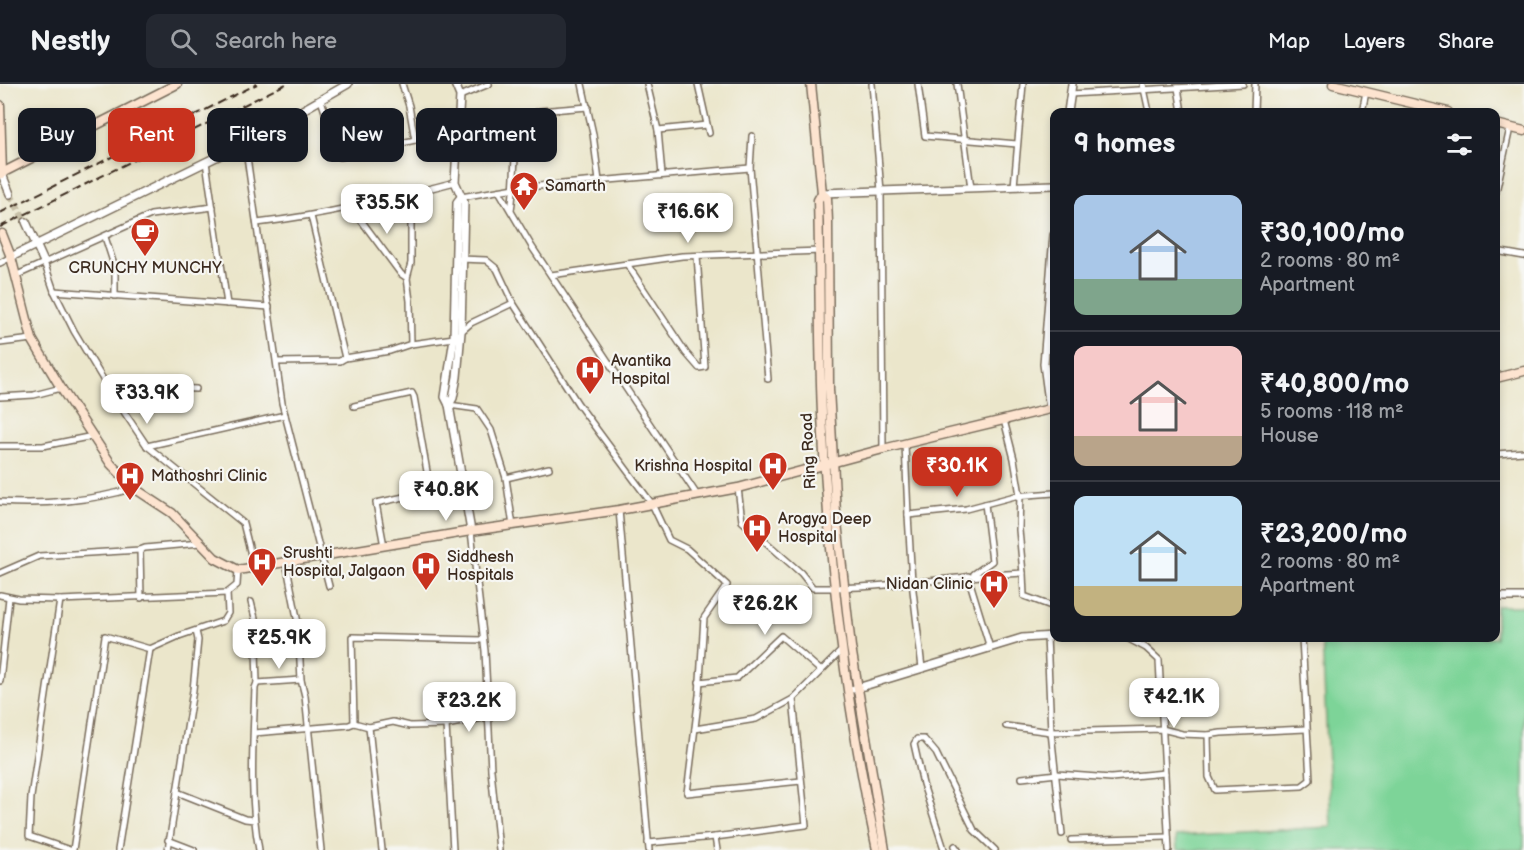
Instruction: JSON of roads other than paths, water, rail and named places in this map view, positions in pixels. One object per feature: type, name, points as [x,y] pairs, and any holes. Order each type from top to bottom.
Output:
[{"type":"main road","points":[[0,106],[1,174],[177,84]]},
{"type":"main road","name":"Ring Road","points":[[811,84],[822,193],[818,200],[824,251],[820,358],[829,463],[834,588],[841,650],[877,850]]},
{"type":"main road","points":[[1333,84],[1432,108]]},
{"type":"main road","points":[[1500,125],[1524,131]]},
{"type":"main road","points":[[2,234],[11,257],[32,339],[111,464],[134,488],[172,513],[215,558],[238,570],[471,531],[619,510],[738,488],[883,449],[1050,409]]},
{"type":"main road","points":[[1500,377],[1524,371]]},
{"type":"main road","points":[[829,463],[851,647],[885,850]]},
{"type":"street","points":[[307,108],[348,84]]},
{"type":"street","points":[[321,100],[340,158],[416,140],[402,84]]},
{"type":"street","points":[[455,84],[460,96],[459,108]]},
{"type":"street","points":[[460,96],[489,84]]},
{"type":"street","points":[[582,84],[594,134],[599,181]]},
{"type":"street","points":[[647,84],[658,130],[662,175]]},
{"type":"street","points":[[698,84],[709,134]]},
{"type":"street","points":[[872,84],[881,191],[883,449]]},
{"type":"street","points":[[918,84],[925,136],[1017,144]]},
{"type":"street","points":[[957,84],[971,188]]},
{"type":"street","points":[[1014,186],[1023,84]]},
{"type":"street","points":[[1068,108],[1072,84]]},
{"type":"street","points":[[1070,94],[1143,87],[1178,88],[1244,84]]},
{"type":"street","points":[[1254,108],[1255,84]]},
{"type":"street","points":[[1143,87],[1148,108]]},
{"type":"street","points":[[1178,88],[1181,108]]},
{"type":"street","points":[[1363,108],[1366,92]]},
{"type":"street","points":[[510,211],[515,188],[518,132],[522,119],[539,111],[588,107]]},
{"type":"street","points":[[658,130],[708,125]]},
{"type":"street","points":[[1500,174],[1510,128]]},
{"type":"street","points":[[752,136],[750,168],[768,379]]},
{"type":"street","points":[[0,263],[206,162],[227,304]]},
{"type":"street","points":[[248,162],[285,415],[329,586]]},
{"type":"street","points":[[456,162],[455,182],[461,197]]},
{"type":"street","points":[[449,405],[453,398],[457,377],[461,332],[457,202],[461,197],[515,188],[750,168]]},
{"type":"street","points":[[1,174],[10,194]]},
{"type":"street","points":[[257,223],[352,208],[455,182]]},
{"type":"street","points":[[822,193],[1050,185]]},
{"type":"street","points":[[498,191],[697,495]]},
{"type":"street","points":[[411,193],[411,263],[407,278],[411,344]]},
{"type":"street","points":[[15,276],[151,215],[213,207]]},
{"type":"street","points":[[352,208],[400,274],[407,278]]},
{"type":"street","points":[[311,216],[345,358]]},
{"type":"street","points":[[26,222],[37,244],[54,291],[74,331],[110,391],[147,446],[243,523],[254,567]]},
{"type":"street","points":[[105,237],[115,268],[115,296]]},
{"type":"street","points":[[551,275],[697,256],[824,251]]},
{"type":"street","points":[[1500,252],[1524,256]]},
{"type":"street","points":[[627,264],[686,353],[699,368],[705,367],[697,256]]},
{"type":"street","points":[[459,259],[486,260],[497,269],[513,303],[578,404],[652,504],[669,540],[687,549],[727,585],[704,618],[687,793],[801,781]]},
{"type":"street","points":[[459,259],[454,338],[445,397],[449,405],[471,531],[483,640],[499,850]]},
{"type":"street","points":[[1050,287],[1044,364],[1050,398]]},
{"type":"street","points":[[54,291],[269,307]]},
{"type":"street","points":[[276,362],[340,361],[345,358],[390,351],[411,344],[454,338],[471,323],[513,303]]},
{"type":"street","points":[[0,343],[32,339]]},
{"type":"street","points":[[110,391],[127,386],[196,389]]},
{"type":"street","points":[[0,397],[34,394],[61,388]]},
{"type":"street","points":[[354,406],[412,393],[414,397],[429,483],[418,494],[376,503],[384,546]]},
{"type":"street","points":[[449,405],[477,409],[491,430],[506,478],[513,526]]},
{"type":"street","points":[[147,446],[285,415]]},
{"type":"street","points":[[1004,420],[1020,495],[1019,530],[1024,596],[1050,606]]},
{"type":"street","points":[[0,446],[43,446],[93,436]]},
{"type":"street","points":[[905,444],[912,582],[922,668]]},
{"type":"street","points":[[1500,454],[1524,452]]},
{"type":"street","points":[[506,478],[549,468]]},
{"type":"street","points":[[0,502],[46,503],[116,494],[134,488]]},
{"type":"street","points":[[738,488],[742,522],[801,573],[813,588],[844,588],[1023,573]]},
{"type":"street","points":[[908,515],[966,509],[1020,495],[1050,493]]},
{"type":"street","points":[[970,576],[992,561],[985,504]]},
{"type":"street","points":[[619,510],[649,850]]},
{"type":"street","points":[[0,573],[39,556],[140,550],[200,543]]},
{"type":"street","points":[[140,550],[141,598]]},
{"type":"street","points":[[286,562],[298,622],[301,680],[305,696],[321,850]]},
{"type":"street","points":[[0,595],[9,598],[60,600],[227,593],[237,585],[238,570]]},
{"type":"street","points":[[970,576],[990,648]]},
{"type":"street","points":[[60,600],[32,797],[29,836],[71,850],[105,636],[150,649],[223,621],[228,613],[227,593]]},
{"type":"street","points":[[1500,597],[1524,597]]},
{"type":"street","points":[[0,681],[9,598]]},
{"type":"street","points":[[251,602],[255,618],[257,683],[255,688],[254,820],[259,850]]},
{"type":"street","points":[[168,850],[193,690],[198,640],[196,631]]},
{"type":"street","points":[[699,682],[737,678],[781,636],[820,670]]},
{"type":"street","points":[[849,691],[1022,638],[1050,636]]},
{"type":"street","points":[[354,723],[352,637],[483,640]]},
{"type":"street","points":[[1051,642],[1051,732],[1062,834]]},
{"type":"street","points":[[1135,642],[1146,648],[1159,660],[1169,850]]},
{"type":"street","points":[[1208,735],[1209,777],[1215,790],[1302,786],[1310,780],[1302,642]]},
{"type":"street","points":[[695,729],[756,719],[793,699],[841,650],[851,647]]},
{"type":"street","points":[[118,850],[150,649]]},
{"type":"street","points":[[257,683],[301,680]]},
{"type":"street","points":[[648,843],[806,825],[793,699]]},
{"type":"street","points":[[254,734],[307,730],[354,723],[369,727],[393,722],[410,726],[446,725],[488,717]]},
{"type":"street","points":[[446,725],[453,850]]},
{"type":"street","points":[[1006,726],[1051,732],[1162,729],[1182,734],[1208,735],[1306,729]]},
{"type":"street","points":[[369,727],[382,850]]},
{"type":"street","points":[[944,849],[923,784],[914,744],[917,739],[924,739],[936,753],[974,830],[995,850]]},
{"type":"street","points":[[1022,778],[1056,774],[1111,778],[1165,773]]},
{"type":"street","points":[[177,792],[245,819],[254,820]]},
{"type":"street","points":[[715,837],[717,850]]},
{"type":"street","points":[[1071,840],[1168,837]]},
{"type":"street","points":[[168,840],[194,850]]},
{"type":"tunnel","points":[[10,194],[26,222]]},
{"type":"railway","points":[[0,213],[257,84]]},
{"type":"railway","points":[[0,227],[286,84]]},
{"type":"place","name":"Samarth","points":[[524,212]]},
{"type":"place","name":"CRUNCHY MUNCHY","points":[[145,258]]},
{"type":"place","name":"Avantika Hospital","points":[[590,396]]},
{"type":"place","name":"Krishna Hospital","points":[[773,492]]},
{"type":"place","name":"Mathoshri Clinic","points":[[130,502]]},
{"type":"place","name":"Arogya Deep Hospital","points":[[757,554]]},
{"type":"place","name":"Srushti Hospital, Jalgaon","points":[[262,588]]},
{"type":"place","name":"Siddhesh Hospitals","points":[[426,592]]},
{"type":"place","name":"Nidan Clinic","points":[[994,610]]}]
